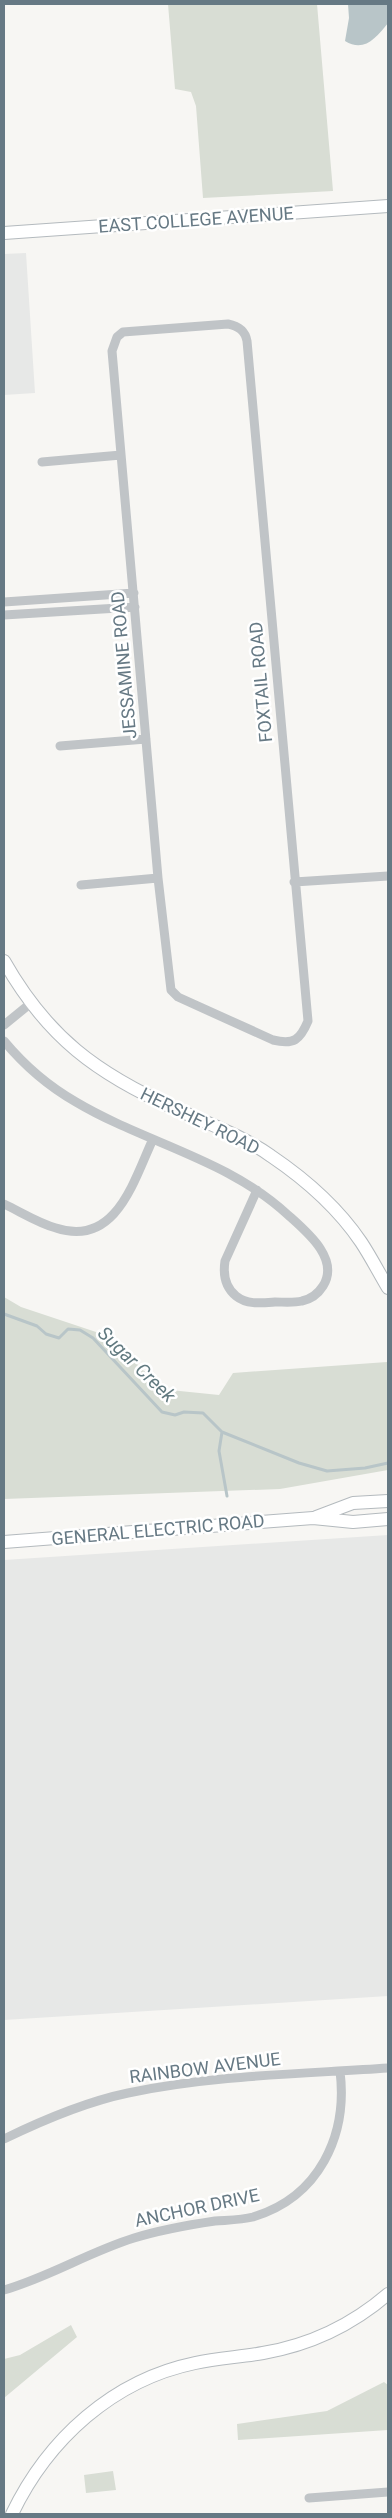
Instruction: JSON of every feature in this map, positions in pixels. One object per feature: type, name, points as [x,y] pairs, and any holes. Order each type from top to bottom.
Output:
[{"type":"main road","name":"EAST COLLEGE AVENUE","points":[[4,233],[388,206]]},
{"type":"main road","name":"HERSHEY ROAD","points":[[4,961],[20,990],[55,1034],[104,1072],[154,1100],[228,1133],[270,1155],[313,1187],[361,1241],[388,1288]]},
{"type":"main road","name":"GENERAL ELECTRIC ROAD","points":[[313,1518],[352,1504],[388,1501]]},
{"type":"main road","name":"GENERAL ELECTRIC ROAD","points":[[4,1542],[313,1518],[353,1522],[388,1520]]},
{"type":"main road","points":[[12,2514],[23,2492],[46,2457],[69,2431],[101,2404],[130,2386],[161,2373],[194,2363],[262,2353],[314,2339],[346,2324],[372,2308],[388,2294]]},
{"type":"street","name":"JESSAMINE ROAD","points":[[242,330],[228,324],[133,330],[123,332],[117,337],[112,351],[121,455],[158,878],[171,990],[178,997],[273,1040],[286,1043],[296,1040],[303,1032]]},
{"type":"street","name":"FOXTAIL ROAD","points":[[242,330],[247,341],[294,882],[308,1021],[303,1032]]},
{"type":"street","points":[[42,462],[121,455]]},
{"type":"street","points":[[4,602],[134,593]]},
{"type":"street","points":[[26,600],[28,613]]},
{"type":"street","points":[[4,615],[135,607]]},
{"type":"street","points":[[60,746],[146,739]]},
{"type":"street","points":[[294,882],[388,876]]},
{"type":"street","points":[[81,885],[158,878]]},
{"type":"street","points":[[4,1025],[31,1004]]},
{"type":"street","points":[[4,1041],[32,1070],[61,1093],[98,1114],[224,1170],[256,1190],[296,1222],[321,1249],[326,1258],[327,1277],[318,1293],[310,1299],[301,1302],[254,1303],[235,1295],[225,1280],[225,1261],[256,1190]]},
{"type":"street","points":[[4,1204],[61,1230],[77,1231],[100,1225],[111,1218],[126,1199],[153,1139]]},
{"type":"street","name":"RAINBOW AVENUE","points":[[4,2139],[76,2108],[126,2094],[212,2080],[388,2068]]},
{"type":"street","name":"ANCHOR DRIVE","points":[[4,2290],[31,2282],[132,2238],[184,2226],[253,2216],[294,2195],[310,2181],[324,2164],[334,2142],[343,2100],[340,2071]]},
{"type":"street","points":[[309,2498],[388,2492]]},
{"type":"shaded area","points":[[168,4],[317,4],[333,191],[203,198],[196,106],[191,92],[175,89]]},
{"type":"shaded area","points":[[348,4],[388,4],[388,23],[379,34],[364,45],[345,41],[349,18]]},
{"type":"shaded area","points":[[26,253],[35,393],[4,395],[4,254]]},
{"type":"shaded area","points":[[4,1297],[21,1307],[99,1333],[123,1345],[140,1368],[170,1390],[219,1395],[233,1373],[387,1362],[388,1470],[280,1489],[4,1499]]},
{"type":"shaded area","points":[[388,1535],[388,1996],[4,2020],[4,1560]]},
{"type":"shaded area","points":[[71,2325],[77,2337],[4,2398],[4,2359],[20,2355]]},
{"type":"shaded area","points":[[384,2382],[388,2385],[388,2430],[238,2440],[237,2424],[327,2411]]},
{"type":"shaded area","points":[[113,2471],[116,2490],[86,2493],[84,2475]]},
{"type":"waterway","name":"Sugar Creek","points":[[4,1314],[37,1326],[46,1334],[59,1338],[68,1329],[80,1330],[93,1338],[162,1412],[175,1415],[184,1412],[203,1413],[222,1432],[299,1463],[327,1471],[365,1468],[388,1463]]},
{"type":"waterway","name":"Sugar Creek","points":[[222,1432],[219,1451],[227,1496]]}]
